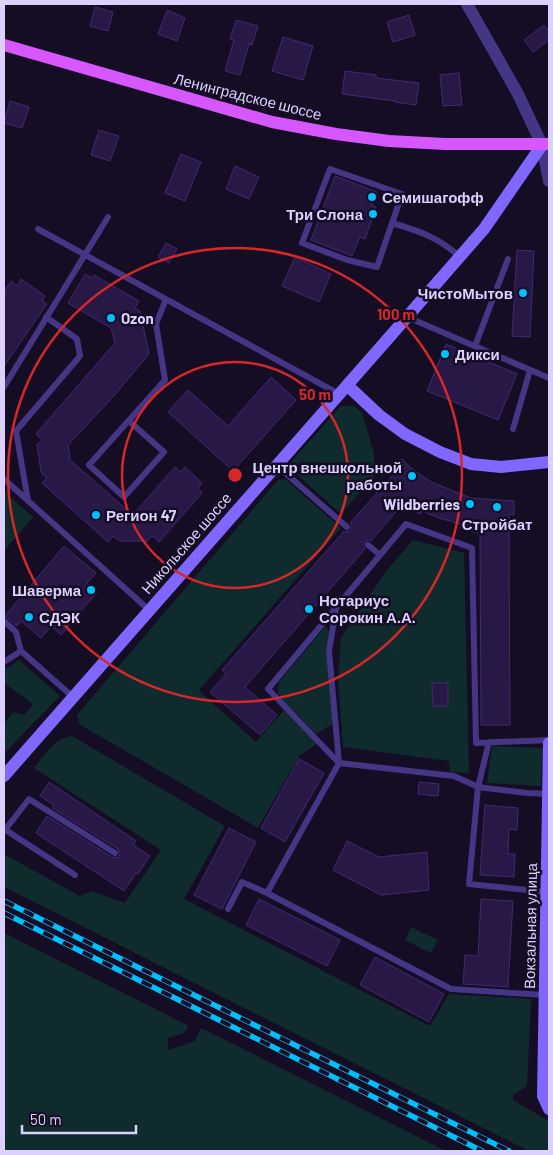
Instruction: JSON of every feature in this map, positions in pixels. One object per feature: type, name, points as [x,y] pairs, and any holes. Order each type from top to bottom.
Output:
[{"type":"main road","name":"Ленинградское шоссе","points":[[4,45],[272,122],[336,134],[389,141],[445,144],[546,145]]},
{"type":"main road","name":"Никольское шоссе","points":[[4,776],[460,257],[546,145]]},
{"type":"main road","points":[[343,390],[405,434],[440,452],[470,464],[501,467],[549,462]]},
{"type":"main road","name":"Вокзальная улица","points":[[549,741],[545,995],[547,1014],[543,1096],[549,1109]]},
{"type":"street","points":[[467,4],[546,145],[549,181]]},
{"type":"lane","points":[[330,169],[402,194],[392,223],[376,267],[347,260],[302,243],[330,169]]},
{"type":"lane","points":[[4,387],[108,217]]},
{"type":"lane","points":[[392,223],[416,230],[438,240],[460,257]]},
{"type":"lane","points":[[38,229],[166,299],[343,390]]},
{"type":"lane","points":[[475,346],[508,259]]},
{"type":"lane","points":[[129,421],[164,452],[124,497],[89,465],[165,380],[156,324],[166,299]]},
{"type":"lane","points":[[28,501],[16,431],[80,356],[77,339],[46,317]]},
{"type":"lane","points":[[407,318],[549,378]]},
{"type":"lane","points":[[513,429],[530,370]]},
{"type":"lane","points":[[276,465],[347,527]]},
{"type":"lane","points":[[4,478],[149,610]]},
{"type":"lane","points":[[549,741],[476,743],[472,548],[406,524],[268,689],[339,763],[454,776],[478,787],[549,794]]},
{"type":"lane","points":[[368,545],[380,555]]},
{"type":"lane","points":[[267,894],[339,763],[329,651],[336,608]]},
{"type":"lane","points":[[4,621],[16,632],[21,651],[73,697]]},
{"type":"lane","points":[[4,662],[21,651]]},
{"type":"lane","points":[[489,742],[478,787],[469,884],[546,892]]},
{"type":"lane","points":[[76,875],[4,829],[29,799],[114,853]]},
{"type":"lane","points":[[228,909],[242,882],[451,989],[545,995]]},
{"type":"green space","points":[[341,406],[354,406],[362,413],[374,453],[374,476],[341,514],[292,470],[290,463]]},
{"type":"green space","points":[[285,479],[341,528],[200,689],[201,693],[256,742],[284,710],[317,744],[300,755],[258,828],[79,724],[77,715],[278,480]]},
{"type":"green space","points":[[4,491],[33,517],[4,551]]},
{"type":"green space","points":[[413,540],[464,553],[469,773],[450,772],[449,761],[343,747],[338,678],[341,638],[387,570]]},
{"type":"green space","points":[[326,626],[329,632],[326,650],[333,724],[316,734],[281,699],[278,692],[279,682]]},
{"type":"green space","points":[[19,660],[60,696],[4,754],[4,724],[13,712],[24,715],[33,704],[4,683],[4,670]]},
{"type":"green space","points":[[72,736],[225,826],[184,899],[430,1026],[449,994],[531,999],[527,1086],[513,1095],[513,1100],[549,1121],[549,1151],[529,1151],[4,887],[4,854],[80,896],[92,891],[125,903],[161,850],[34,768],[55,744],[66,737]]},
{"type":"green space","points":[[492,746],[543,748],[541,786],[487,783]]},
{"type":"green space","points":[[411,927],[438,940],[431,953],[405,940]]},
{"type":"green space","points":[[4,933],[189,1026],[184,1033],[168,1038],[168,1050],[195,1041],[201,1028],[446,1151],[4,1151]]},
{"type":"building","points":[[95,7],[113,12],[108,31],[90,26]]},
{"type":"building","points":[[167,10],[185,18],[177,41],[158,34]]},
{"type":"building","points":[[409,15],[415,35],[393,42],[387,22]]},
{"type":"building","points":[[236,20],[258,26],[252,45],[249,44],[240,75],[225,71],[234,40],[230,39]]},
{"type":"building","points":[[544,25],[549,32],[549,40],[533,52],[524,40]]},
{"type":"building","points":[[283,37],[313,46],[303,80],[272,71]]},
{"type":"building","points":[[345,71],[376,75],[376,78],[419,83],[416,105],[342,94]]},
{"type":"building","points":[[459,73],[462,105],[443,106],[440,75]]},
{"type":"building","points":[[10,101],[29,107],[22,128],[4,123]]},
{"type":"building","points":[[99,130],[119,136],[110,161],[91,155]]},
{"type":"building","points":[[181,154],[201,162],[185,201],[165,193]]},
{"type":"building","points":[[235,166],[259,177],[249,199],[226,189]]},
{"type":"building","points":[[335,176],[377,192],[372,205],[376,207],[365,239],[360,237],[352,256],[311,240]]},
{"type":"building","points":[[166,243],[177,249],[169,263],[158,257]]},
{"type":"building","name":"ЧистоМытов","points":[[517,250],[534,251],[530,337],[512,336]]},
{"type":"building","points":[[295,257],[331,274],[319,302],[282,286]]},
{"type":"building","points":[[85,274],[92,278],[94,275],[139,301],[135,308],[140,311],[149,354],[112,398],[68,445],[70,460],[133,515],[175,467],[181,472],[185,467],[202,483],[198,488],[202,493],[159,542],[152,536],[147,541],[120,541],[113,536],[108,542],[42,483],[47,478],[41,472],[37,445],[42,440],[36,434],[115,343],[111,328],[68,303]]},
{"type":"building","points":[[21,279],[45,296],[42,301],[47,304],[4,366],[4,292],[11,281],[17,286]]},
{"type":"building","points":[[446,344],[517,374],[498,420],[427,391]]},
{"type":"building","points":[[271,377],[296,400],[233,471],[168,412],[188,390],[228,426]]},
{"type":"building","points":[[402,459],[412,469],[431,482],[471,498],[514,501],[514,515],[509,514],[510,725],[481,725],[480,534],[460,528],[461,524],[422,511],[420,514],[401,506],[371,541],[365,541],[363,545],[365,549],[245,687],[277,715],[260,735],[210,692],[226,674],[222,670],[344,531],[348,532],[351,530],[352,526],[350,523],[394,474],[390,470]]},
{"type":"building","points":[[64,546],[96,573],[87,583],[97,592],[61,635],[51,626],[41,638],[21,621],[17,626],[5,616]]},
{"type":"building","points":[[432,683],[448,683],[448,706],[433,706]]},
{"type":"building","points":[[299,759],[324,773],[285,842],[261,828]]},
{"type":"building","points":[[49,782],[136,841],[133,845],[150,856],[124,891],[36,833],[47,816],[112,857],[117,858],[120,854],[118,849],[52,808],[54,805],[40,796]]},
{"type":"building","points":[[419,782],[439,784],[438,796],[418,794]]},
{"type":"building","points":[[485,805],[518,808],[517,830],[509,829],[508,854],[515,854],[514,877],[480,875]]},
{"type":"building","points":[[229,828],[256,842],[222,909],[194,895]]},
{"type":"building","points":[[347,841],[379,857],[427,852],[429,890],[381,895],[333,870]]},
{"type":"building","points":[[259,899],[340,940],[327,966],[246,925]]},
{"type":"building","points":[[481,899],[513,901],[508,987],[463,984],[465,955],[478,956]]},
{"type":"building","points":[[375,957],[444,994],[429,1022],[360,985]]},
{"type":"railway","points":[[4,901],[509,1151]]},
{"type":"railway","points":[[4,913],[482,1151]]},
{"type":"place","name":"Семишагофф","points":[[372,197]]},
{"type":"place","name":"Три Слона","points":[[373,214]]},
{"type":"place","name":"ЧистоМытов","points":[[523,293]]},
{"type":"place","name":"Ozon","points":[[111,318]]},
{"type":"place","name":"Дикси","points":[[445,354]]},
{"type":"place","name":"Центр внешкольной работы","points":[[412,476]]},
{"type":"place","name":"Wildberries","points":[[470,504]]},
{"type":"place","name":"Стройбат","points":[[497,507]]},
{"type":"place","name":"Регион 47","points":[[96,515]]},
{"type":"place","name":"Шаверма","points":[[91,590]]},
{"type":"place","name":"Нотариус Сорокин А.А.","points":[[309,609]]},
{"type":"place","name":"СДЭК","points":[[29,617]]}]
